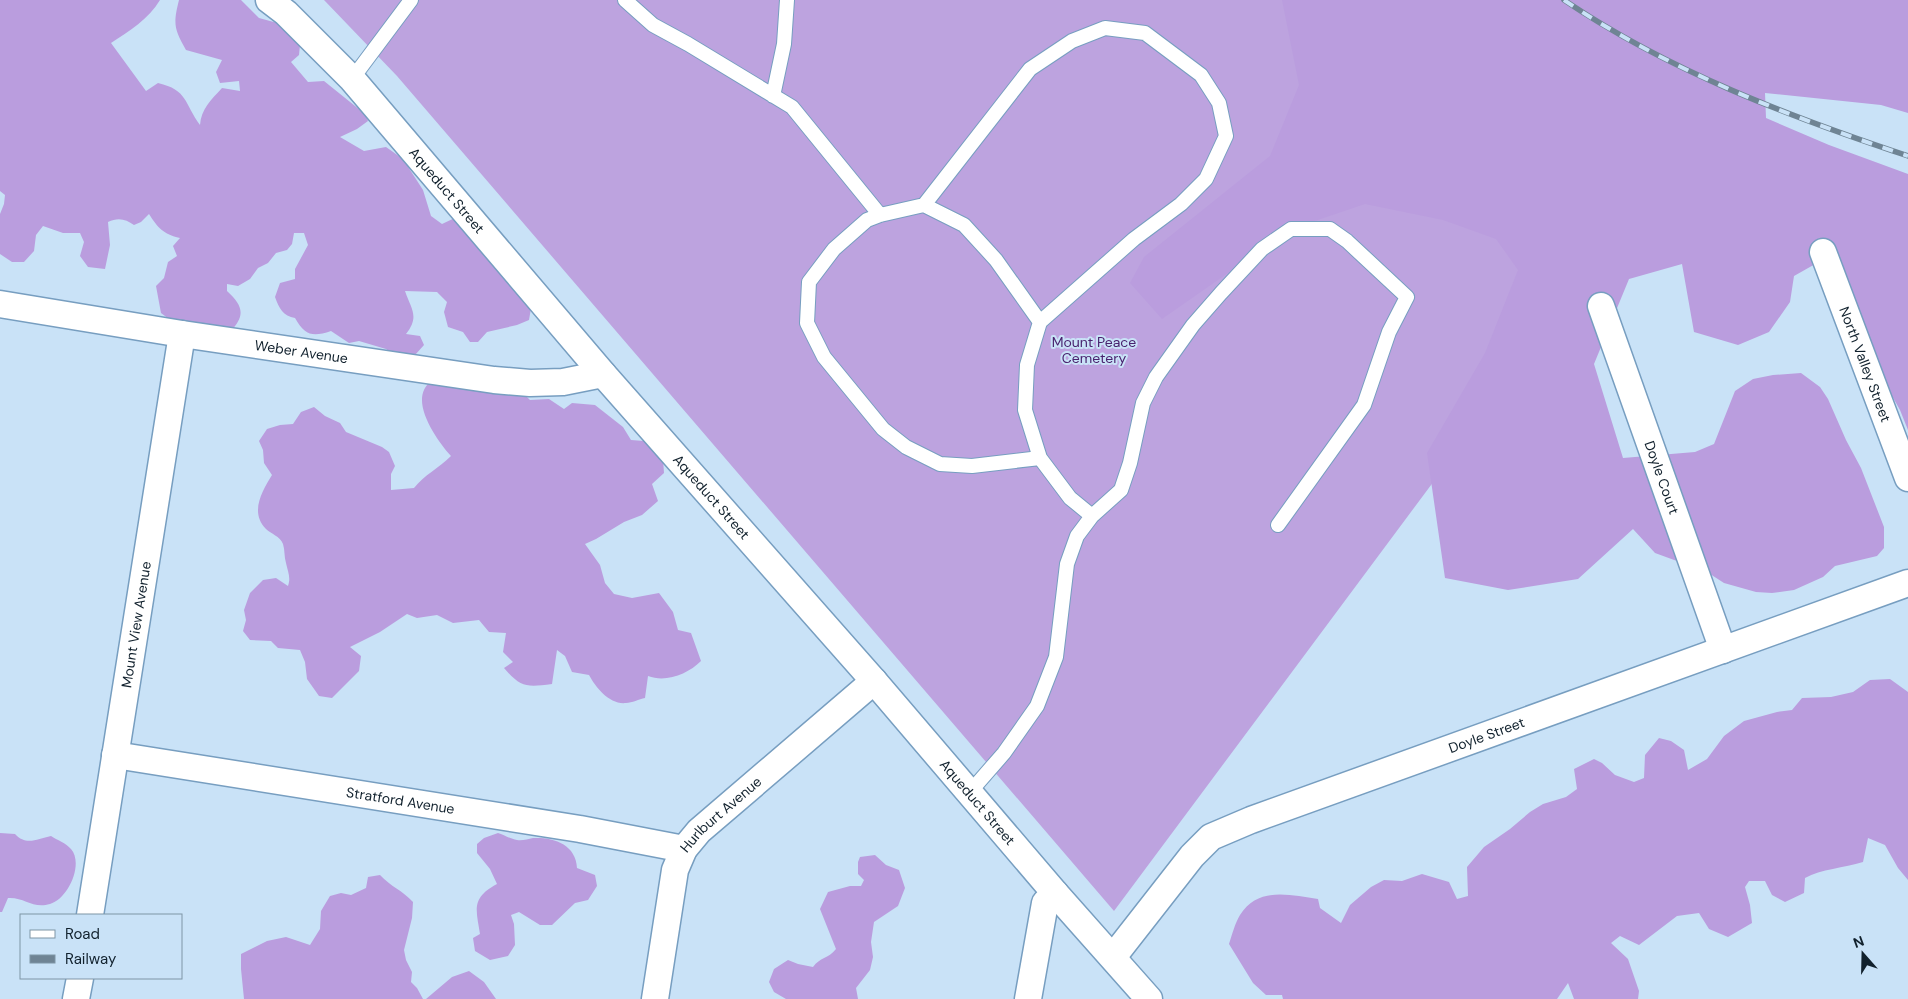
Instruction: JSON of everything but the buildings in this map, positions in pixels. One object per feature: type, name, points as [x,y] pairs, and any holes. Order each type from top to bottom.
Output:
[{"type":"street","name":"Aqueduct Street","points":[[269,0],[286,13],[352,78],[604,374],[874,681],[1055,893],[1149,999]]},
{"type":"street","name":"North Valley Street","points":[[1823,252],[1908,478]]},
{"type":"street","name":"Weber Avenue","points":[[0,304],[182,334],[494,380],[530,383],[564,382],[604,374]]},
{"type":"street","name":"Doyle Court","points":[[1601,306],[1724,650]]},
{"type":"street","name":"Mount View Avenue","points":[[90,914],[182,334]]},
{"type":"street","name":"Doyle Street","points":[[1113,957],[1192,856],[1211,837],[1260,817],[1908,583]]},
{"type":"street","name":"Hurlburt Avenue","points":[[655,999],[675,870],[684,849],[700,832],[874,681]]},
{"type":"street","name":"Stratford Avenue","points":[[114,755],[570,827],[684,849]]},
{"type":"street","points":[[1028,999],[1045,903],[1055,893]]},
{"type":"street","points":[[76,999],[80,979]]},
{"type":"lane","points":[[352,78],[411,0]]},
{"type":"lane","points":[[625,0],[653,25],[729,68],[792,107],[880,215]]},
{"type":"lane","points":[[773,96],[784,44],[787,0]]},
{"type":"lane","points":[[1040,458],[972,466],[940,464],[906,448],[882,429],[824,357],[807,323],[809,282],[834,249],[867,220],[880,215],[924,205],[1030,69],[1072,41],[1105,28],[1145,33],[1201,75],[1219,103],[1226,136],[1206,179],[1181,204],[1134,239],[1040,322],[1026,365],[1025,410],[1040,458],[1070,498],[1092,516]]},
{"type":"lane","points":[[924,205],[964,225],[996,260],[1040,322]]},
{"type":"lane","points":[[970,792],[1004,753],[1037,706],[1056,657],[1067,564],[1077,536],[1092,516],[1121,490],[1130,463],[1143,403],[1156,377],[1193,325],[1262,249],[1291,229],[1330,229],[1347,241],[1407,297],[1389,332],[1364,405],[1278,525]]},
{"type":"green space","name":"Mount Peace Cemetery","points":[[324,0],[1394,0],[1629,219],[1114,911],[397,76]]},
{"type":"shaded area","points":[[0,0],[160,0],[144,19],[111,43],[146,91],[158,83],[175,89],[184,98],[200,125],[204,109],[214,97],[222,88],[240,91],[239,81],[220,83],[216,72],[222,60],[186,50],[179,37],[175,21],[179,0],[241,0],[259,18],[281,24],[300,45],[299,55],[291,62],[308,82],[324,81],[365,114],[368,121],[340,137],[364,151],[386,147],[403,159],[423,190],[431,216],[442,224],[459,216],[520,254],[535,285],[529,320],[517,325],[487,332],[478,342],[470,342],[463,332],[448,327],[444,312],[447,302],[437,292],[405,291],[413,312],[413,322],[406,334],[420,336],[424,345],[415,355],[398,358],[386,349],[359,341],[349,343],[331,331],[310,334],[302,328],[295,318],[282,311],[275,297],[280,283],[295,279],[295,269],[308,245],[304,233],[294,233],[292,244],[287,250],[276,253],[268,263],[258,268],[250,279],[238,286],[227,284],[227,291],[236,301],[241,311],[239,321],[230,332],[190,328],[179,319],[169,319],[161,313],[156,286],[164,278],[168,262],[177,256],[173,246],[180,238],[169,235],[162,230],[149,214],[141,222],[134,225],[122,219],[108,222],[110,245],[105,269],[88,267],[80,256],[84,242],[80,233],[63,233],[43,226],[36,235],[34,251],[24,262],[12,262],[0,254],[0,214],[5,195],[0,191]]},
{"type":"shaded area","points":[[1282,0],[1908,0],[1908,113],[1881,105],[1765,93],[1766,118],[1829,145],[1908,174],[1908,430],[1900,410],[1817,263],[1794,276],[1790,302],[1769,332],[1738,345],[1694,332],[1682,264],[1629,279],[1594,364],[1623,458],[1695,452],[1714,444],[1735,391],[1753,379],[1801,373],[1820,387],[1828,399],[1861,468],[1884,527],[1884,548],[1877,556],[1835,566],[1823,577],[1794,590],[1772,593],[1756,592],[1724,583],[1707,572],[1655,553],[1633,529],[1578,579],[1508,590],[1445,578],[1427,453],[1485,353],[1518,270],[1496,239],[1443,220],[1365,204],[1291,229],[1162,319],[1130,283],[1144,257],[1270,156],[1299,85]]},
{"type":"shaded area","points":[[435,378],[520,390],[530,400],[549,399],[564,409],[572,403],[595,405],[623,427],[631,440],[644,441],[663,459],[664,473],[652,484],[658,501],[642,515],[624,522],[585,544],[600,565],[605,583],[614,594],[632,598],[659,593],[673,612],[678,630],[691,633],[701,661],[696,666],[669,678],[648,676],[645,698],[628,703],[620,703],[604,695],[589,675],[572,672],[565,656],[557,650],[552,684],[525,685],[515,679],[504,668],[513,662],[503,652],[506,633],[489,632],[479,620],[453,623],[437,615],[417,618],[407,614],[380,632],[350,647],[361,656],[359,671],[332,698],[319,696],[307,679],[305,662],[300,650],[278,648],[271,641],[250,640],[243,631],[246,620],[244,610],[250,593],[263,580],[276,578],[288,586],[289,580],[282,541],[266,529],[258,516],[259,501],[272,475],[264,463],[263,450],[259,441],[267,429],[293,424],[301,412],[314,407],[325,416],[340,423],[346,432],[382,447],[389,452],[395,466],[391,474],[391,490],[414,488],[422,479],[451,456],[434,434],[425,416],[422,398],[424,390]]},
{"type":"shaded area","points":[[1890,679],[1908,692],[1908,880],[1898,868],[1885,845],[1868,838],[1863,862],[1805,878],[1804,893],[1785,902],[1772,895],[1765,881],[1749,881],[1745,887],[1752,923],[1728,937],[1709,929],[1699,913],[1677,916],[1639,945],[1620,936],[1611,943],[1628,959],[1639,991],[1638,999],[1574,999],[1568,983],[1557,999],[1283,999],[1282,995],[1266,995],[1253,983],[1229,944],[1240,915],[1247,906],[1265,896],[1286,895],[1318,899],[1320,908],[1341,923],[1350,905],[1371,887],[1384,880],[1402,881],[1422,874],[1449,882],[1457,899],[1468,896],[1467,867],[1484,847],[1530,812],[1543,804],[1566,797],[1577,789],[1574,769],[1594,759],[1602,763],[1615,775],[1634,782],[1644,778],[1645,755],[1659,738],[1671,741],[1684,750],[1688,770],[1707,759],[1724,736],[1744,721],[1792,710],[1802,698],[1831,697],[1853,692],[1870,680]]},
{"type":"shaded area","points":[[0,833],[15,834],[19,838],[28,841],[51,836],[71,849],[75,855],[75,872],[68,888],[57,901],[38,905],[19,899],[8,898],[2,912],[0,912]]},
{"type":"shaded area","points":[[498,833],[517,840],[541,838],[562,844],[573,853],[577,868],[595,875],[597,886],[588,900],[575,903],[552,925],[540,925],[519,912],[511,915],[514,924],[515,945],[508,956],[490,960],[475,951],[473,938],[480,934],[477,918],[479,899],[497,884],[490,869],[477,853],[477,844],[484,838]]},
{"type":"shaded area","points":[[875,855],[886,865],[899,870],[905,888],[898,906],[874,922],[871,942],[873,957],[870,970],[856,988],[858,999],[786,999],[774,992],[769,982],[774,969],[788,960],[813,967],[818,961],[830,955],[836,949],[820,909],[828,892],[850,886],[861,886],[864,880],[858,874],[860,857]]},
{"type":"shaded area","points":[[380,875],[413,902],[412,918],[404,950],[406,960],[412,972],[411,982],[423,999],[244,999],[241,954],[267,941],[286,937],[310,945],[320,929],[321,911],[330,896],[341,893],[351,895],[366,888],[368,877]]},
{"type":"shaded area","points":[[469,971],[484,982],[496,999],[426,999],[452,977]]},
{"type":"railway","points":[[1564,0],[1645,49],[1730,90],[1818,125],[1908,156]]}]
